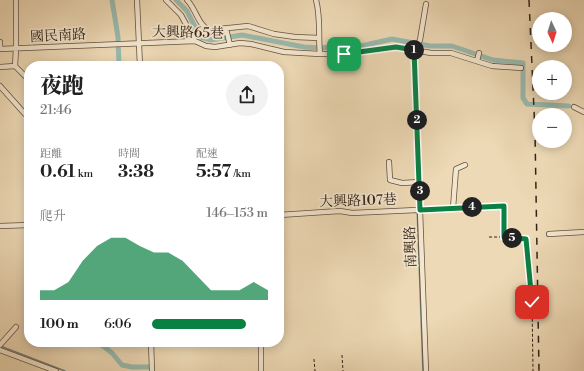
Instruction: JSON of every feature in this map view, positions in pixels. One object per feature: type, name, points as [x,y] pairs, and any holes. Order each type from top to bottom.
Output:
[{"type":"street","points":[[16,0],[15,66],[24,75]]},
{"type":"street","points":[[137,0],[140,61]]},
{"type":"street","points":[[166,0],[180,15],[195,41]]},
{"type":"street","points":[[187,0],[192,5],[204,28],[212,30],[248,26],[274,34],[319,39]]},
{"type":"street","points":[[316,0],[320,24],[320,53]]},
{"type":"street","points":[[414,50],[420,40],[426,4]]},
{"type":"street","points":[[226,28],[230,45]]},
{"type":"street","name":"大興路65巷","points":[[118,44],[195,41],[206,46],[215,47],[240,43],[251,44],[284,52],[344,54],[396,47],[432,53],[451,53],[492,66],[521,68]]},
{"type":"street","points":[[0,42],[0,49]]},
{"type":"street","name":"國民南路","points":[[0,49],[118,44]]},
{"type":"street","name":"南興路","points":[[414,50],[426,371]]},
{"type":"street","points":[[477,61],[479,53]]},
{"type":"street","points":[[0,68],[15,66]]},
{"type":"street","points":[[0,86],[24,113]]},
{"type":"street","points":[[574,107],[584,112]]},
{"type":"street","points":[[389,162],[390,180],[402,183],[420,182]]},
{"type":"street","points":[[453,208],[456,169],[465,165]]},
{"type":"street","name":"大興路107巷","points":[[284,214],[340,211],[352,213],[504,206],[504,237]]},
{"type":"street","points":[[0,226],[24,225]]},
{"type":"street","points":[[549,234],[584,232]]},
{"type":"street","points":[[504,237],[526,239]]},
{"type":"street","points":[[0,346],[16,327]]},
{"type":"street","points":[[151,347],[152,371]]},
{"type":"street","points":[[261,347],[261,371]]},
{"type":"street","points":[[0,350],[55,371]]},
{"type":"path","points":[[489,237],[504,237]]},
{"type":"path","points":[[526,239],[532,302],[533,371]]},
{"type":"path","points":[[342,355],[343,371]]},
{"type":"path","points":[[314,359],[315,371]]},
{"type":"waterway","points":[[112,0],[118,37],[119,61]]},
{"type":"waterway","points":[[176,0],[187,11],[200,37],[211,40],[242,35],[304,47],[322,48],[351,44],[361,46],[392,39],[430,46],[452,46],[493,60],[523,63],[523,98],[527,104],[569,106]]},
{"type":"waterway","points":[[414,122],[423,371]]},
{"type":"waterway","points":[[0,346],[65,371]]},
{"type":"waterway","points":[[104,347],[112,353],[122,365],[132,367],[149,367]]},
{"type":"railway","points":[[529,0],[535,132],[539,371]]},
{"type":"route","points":[[344,54],[368,52],[381,48],[396,47],[414,50],[420,210],[504,206],[504,237],[526,239],[532,302]]}]
